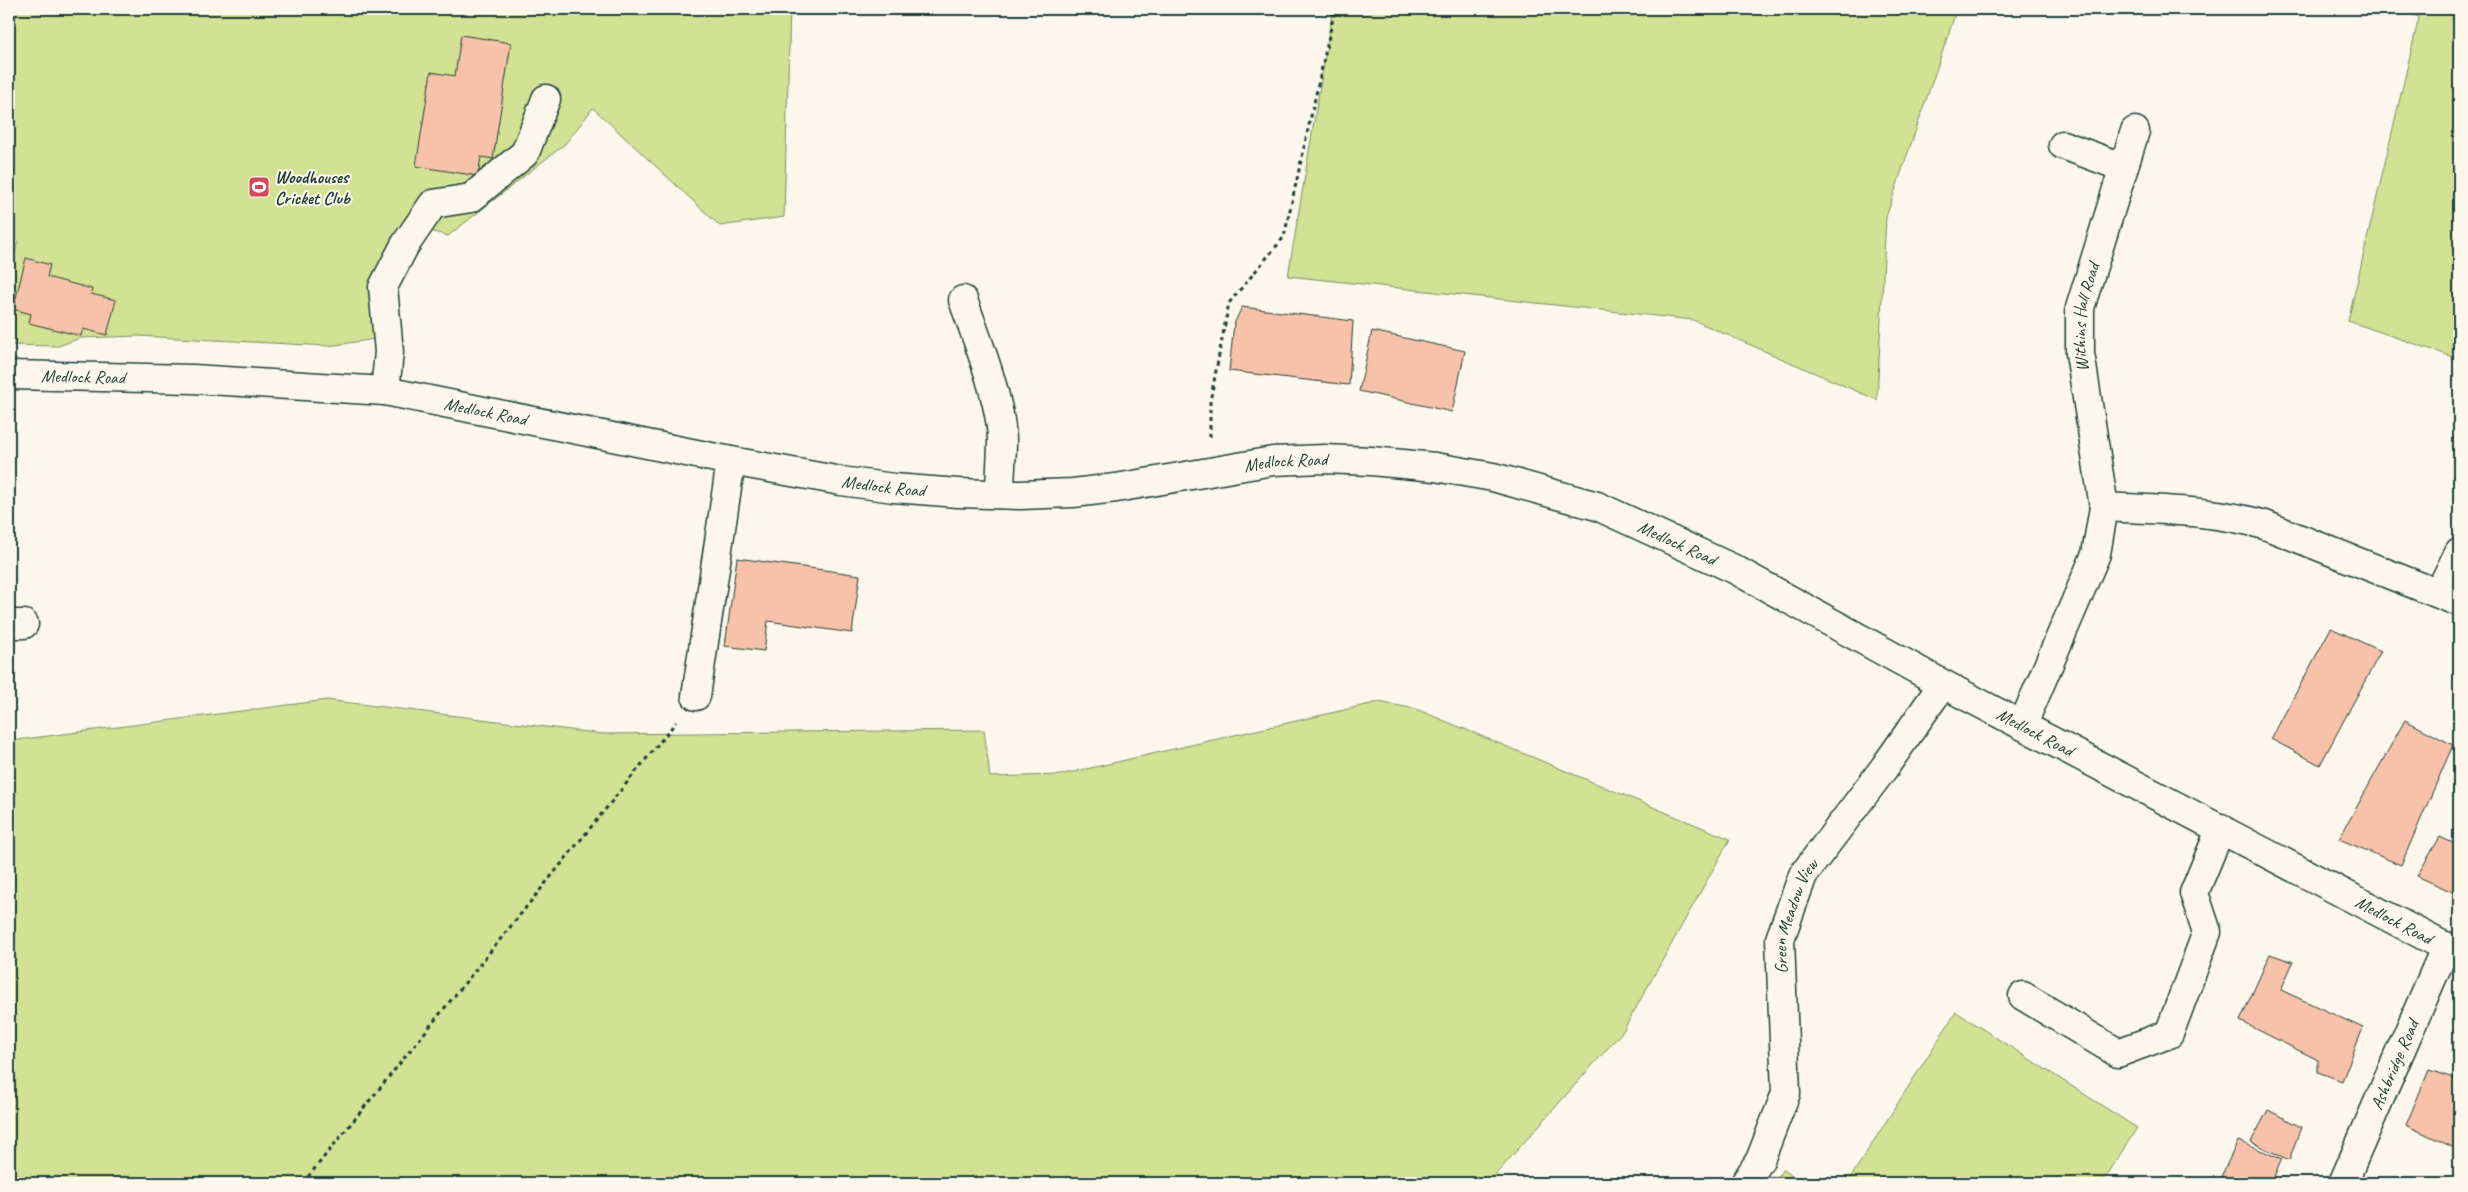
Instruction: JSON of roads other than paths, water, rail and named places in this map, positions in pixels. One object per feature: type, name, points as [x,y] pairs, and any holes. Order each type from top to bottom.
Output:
[{"type":"street","points":[[385,391],[389,352],[383,287],[405,244],[433,204],[471,198],[525,153],[546,99]]},
{"type":"street","name":"Withins Hall Road","points":[[2023,724],[2096,554],[2104,507],[2080,353],[2080,308],[2134,131]]},
{"type":"street","points":[[2063,145],[2122,167]]},
{"type":"street","points":[[963,300],[981,348],[998,411],[1002,439],[1000,494]]},
{"type":"street","name":"Medlock Road","points":[[9,374],[193,379],[385,391],[731,461],[894,488],[1000,494],[1073,493],[1116,488],[1210,470],[1273,461],[1324,459],[1371,460],[1493,476],[1598,506],[1734,569],[1943,684],[2023,724],[2453,950]]},
{"type":"street","points":[[696,696],[731,461]]},
{"type":"street","points":[[2104,507],[2218,514],[2242,518],[2265,525],[2449,597],[2459,552]]},
{"type":"street","name":"Green Meadow View","points":[[1746,1183],[1760,1160],[1786,1093],[1780,939],[1803,875],[1884,768],[1943,684]]},
{"type":"street","points":[[2023,996],[2118,1053],[2169,1034],[2207,932],[2194,893],[2221,828]]},
{"type":"street","name":"Ashbridge Road","points":[[2343,1183],[2453,950]]},
{"type":"place","name":"Woodhouses Cricket Club","points":[[259,187]]}]
